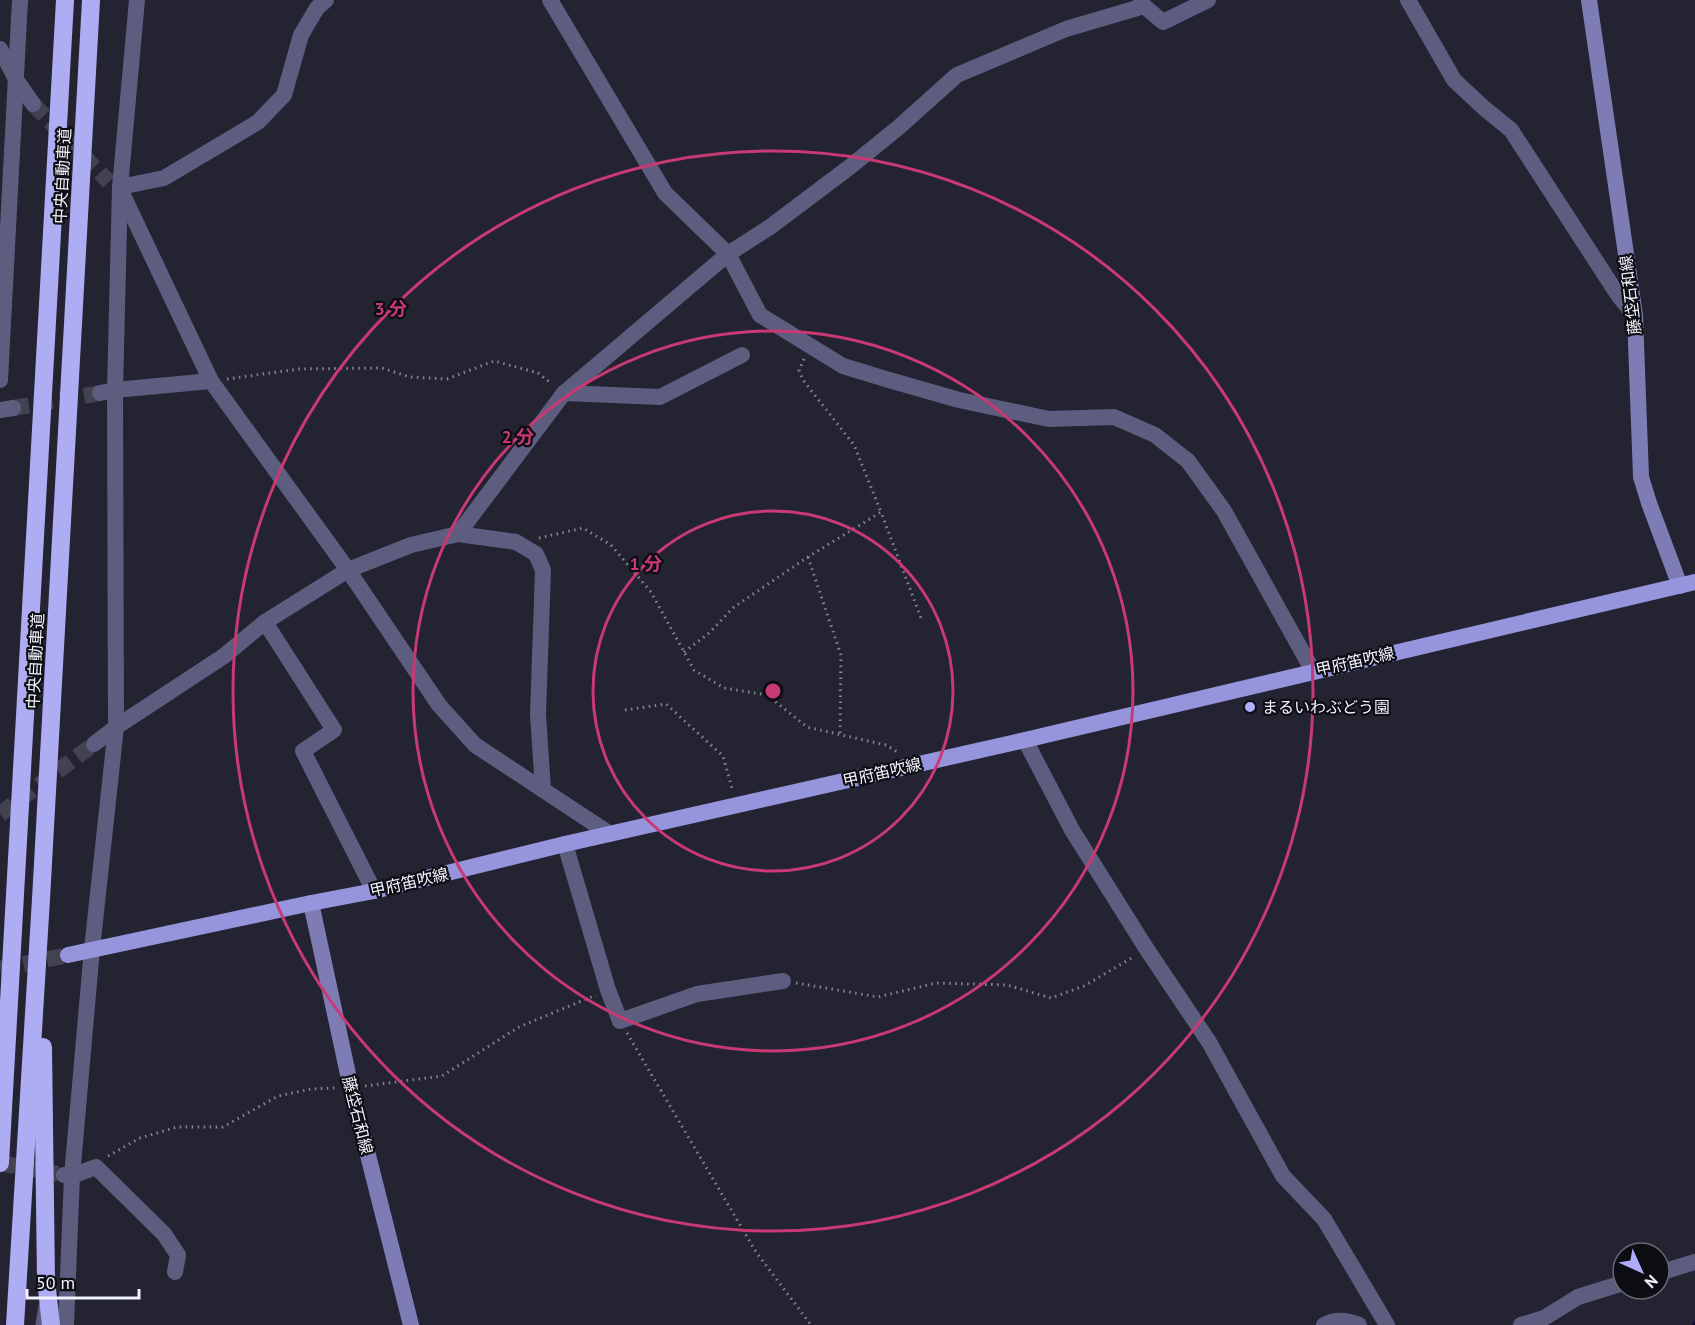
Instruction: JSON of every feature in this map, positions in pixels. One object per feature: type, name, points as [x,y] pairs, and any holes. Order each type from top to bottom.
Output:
[{"type":"highway","name":"中央自動車道","points":[[0,1163],[65,0]]},
{"type":"highway","name":"中央自動車道","points":[[15,1325],[91,0]]},
{"type":"highway","points":[[41,899],[46,1280],[51,1325]]},
{"type":"highway","points":[[0,1158],[1,1149]]},
{"type":"main road","name":"藤垈石和線","points":[[1589,0],[1635,316],[1641,477],[1648,503],[1688,584]]},
{"type":"main road","name":"甲府笛吹線","points":[[68,955],[374,891],[565,844],[1025,740],[1688,584]]},
{"type":"main road","name":"藤垈石和線","points":[[311,903],[351,1088],[411,1325]]},
{"type":"street","points":[[0,380],[20,0]]},
{"type":"street","points":[[66,1325],[68,1176],[116,727],[107,392],[114,185],[137,0]]},
{"type":"street","points":[[114,185],[164,177],[258,122],[284,96],[301,35],[317,8],[326,0]]},
{"type":"street","points":[[550,0],[665,193],[728,254],[760,315],[843,366],[959,400],[1049,419],[1114,417],[1155,435],[1188,461],[1224,511],[1313,671]]},
{"type":"street","points":[[459,534],[564,393],[728,254],[770,227],[851,166],[957,75],[1066,28],[1143,3],[1163,22],[1208,0]]},
{"type":"street","points":[[1408,0],[1454,80],[1511,130],[1618,295],[1635,316]]},
{"type":"street","points":[[0,49],[16,81],[33,104]]},
{"type":"street","points":[[114,185],[211,381],[348,570],[439,705],[475,745],[610,834]]},
{"type":"street","points":[[564,393],[660,397],[742,355]]},
{"type":"street","points":[[107,392],[211,381]]},
{"type":"street","points":[[94,744],[224,656],[265,622],[348,570],[411,545],[459,534],[516,542],[536,554],[543,570],[538,714],[543,790]]},
{"type":"street","points":[[265,622],[334,730],[303,751],[374,891]]},
{"type":"street","points":[[1025,740],[1071,830],[1209,1042],[1283,1176],[1324,1219],[1387,1325]]},
{"type":"street","points":[[565,844],[608,990],[620,1021],[697,994],[783,981]]},
{"type":"street","points":[[68,1176],[96,1167],[164,1234],[178,1255],[175,1272]]},
{"type":"street","points":[[1671,1269],[1695,1262]]},
{"type":"street","points":[[1521,1325],[1544,1318],[1578,1297],[1611,1287]]},
{"type":"street","points":[[1324,1325],[1332,1320],[1353,1322],[1359,1325]]},
{"type":"lane","points":[[40,1325],[46,1280]]},
{"type":"path","points":[[811,346],[799,370],[803,380],[854,445],[921,618]]},
{"type":"path","points":[[211,381],[299,369],[382,368],[410,377],[447,379],[494,361],[538,373],[564,393]]},
{"type":"path","points":[[684,652],[708,634],[734,607],[808,557],[881,512]]},
{"type":"path","points":[[516,542],[583,528],[611,545],[651,592],[694,670],[723,688],[767,694],[807,727],[886,745],[919,764]]},
{"type":"path","points":[[808,557],[841,655],[840,735]]},
{"type":"path","points":[[625,710],[666,704],[723,756],[737,805]]},
{"type":"path","points":[[783,981],[878,997],[936,983],[1007,985],[1051,998],[1084,986],[1146,948]]},
{"type":"path","points":[[620,1021],[756,1252],[811,1325]]},
{"type":"tunnel","points":[[33,104],[109,182]]},
{"type":"tunnel","points":[[13,408],[100,393]]},
{"type":"tunnel","points":[[0,814],[94,744]]},
{"type":"tunnel","points":[[0,969],[68,955]]},
{"type":"tunnel","points":[[0,1163],[58,1174]]},
{"type":"place","name":"まるいわぶどう園","points":[[1250,707]]}]
